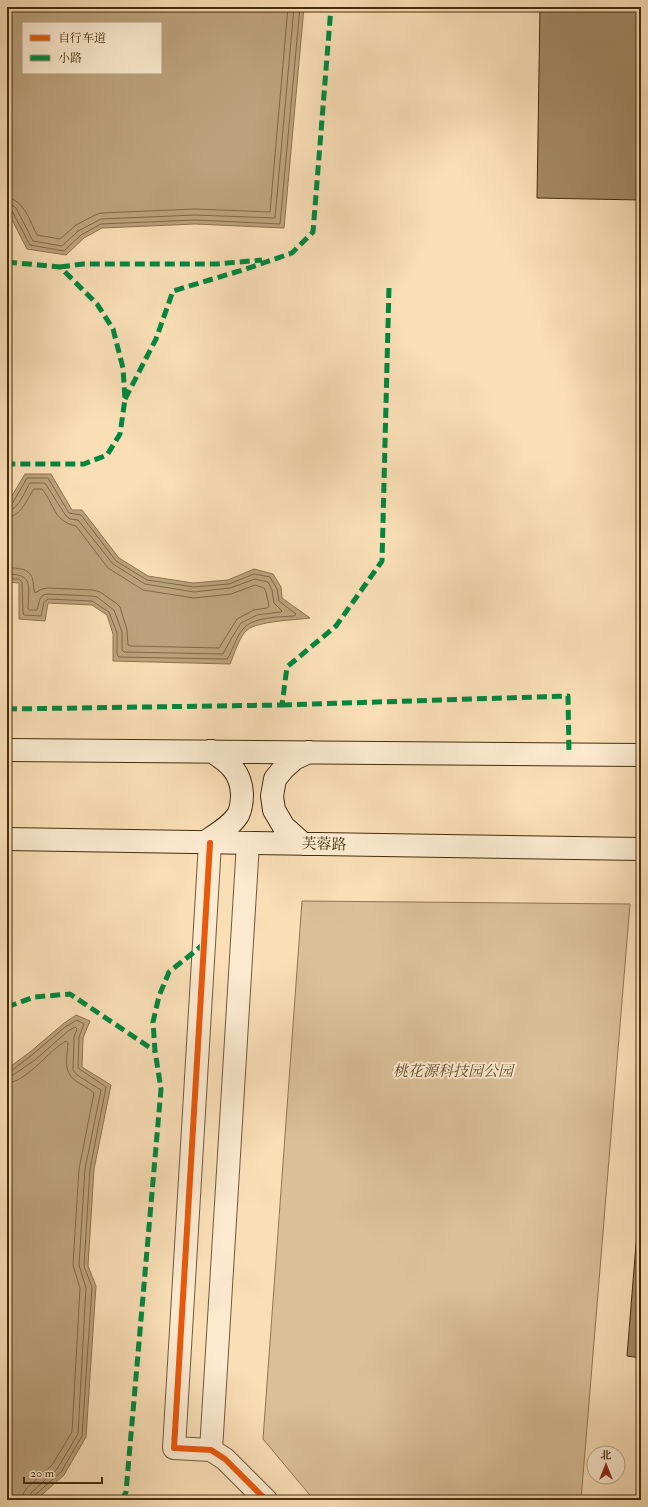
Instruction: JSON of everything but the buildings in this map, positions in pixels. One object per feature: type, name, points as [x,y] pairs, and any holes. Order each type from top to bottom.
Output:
[{"type":"main road","points":[[7,750],[641,755]]},
{"type":"main road","points":[[211,751],[226,760],[235,770],[242,783],[242,800],[238,814],[226,828],[208,843],[174,1448],[210,1450],[225,1459],[266,1500]]},
{"type":"main road","points":[[304,844],[284,827],[274,810],[272,796],[275,779],[284,768],[294,759],[309,752]]},
{"type":"main road","name":"芙蓉路","points":[[7,839],[641,849]]},
{"type":"main road","points":[[210,1450],[248,843]]},
{"type":"green space","name":"桃花源科技园公园","points":[[302,901],[630,904],[581,1500],[314,1500],[263,1439]]},
{"type":"water","points":[[7,7],[304,7],[284,228],[195,224],[102,228],[84,238],[66,255],[27,249],[7,210]]},
{"type":"water","points":[[25,474],[51,474],[72,510],[82,510],[119,558],[148,576],[193,583],[228,580],[254,569],[273,574],[281,587],[282,598],[310,618],[286,620],[252,627],[244,633],[239,641],[230,664],[113,661],[113,634],[107,615],[92,605],[48,603],[45,621],[19,619],[19,583],[7,582],[7,504]]},
{"type":"water","points":[[76,1015],[90,1021],[83,1038],[82,1067],[111,1085],[94,1169],[88,1266],[96,1286],[86,1437],[64,1475],[36,1500],[7,1500],[7,1069]]},
{"type":"marked path","points":[[125,399],[156,339],[173,291],[246,269],[292,253],[313,232],[331,7]]},
{"type":"marked path","points":[[60,267],[83,264],[216,264],[262,260]]},
{"type":"marked path","points":[[7,262],[60,267],[97,304],[113,329],[123,368],[125,399],[120,434],[107,455],[84,464],[7,464]]},
{"type":"marked path","points":[[7,709],[282,705],[287,667],[336,626],[382,561],[389,287]]},
{"type":"marked path","points":[[282,705],[568,696],[569,754]]},
{"type":"marked path","points":[[122,1500],[126,1492],[161,1089],[155,1051],[153,1022],[159,996],[169,972],[204,944]]},
{"type":"marked path","points":[[7,1007],[34,997],[70,994],[155,1051]]},
{"type":"cycle path","points":[[210,843],[174,1448],[211,1450],[225,1459],[266,1500]]}]
